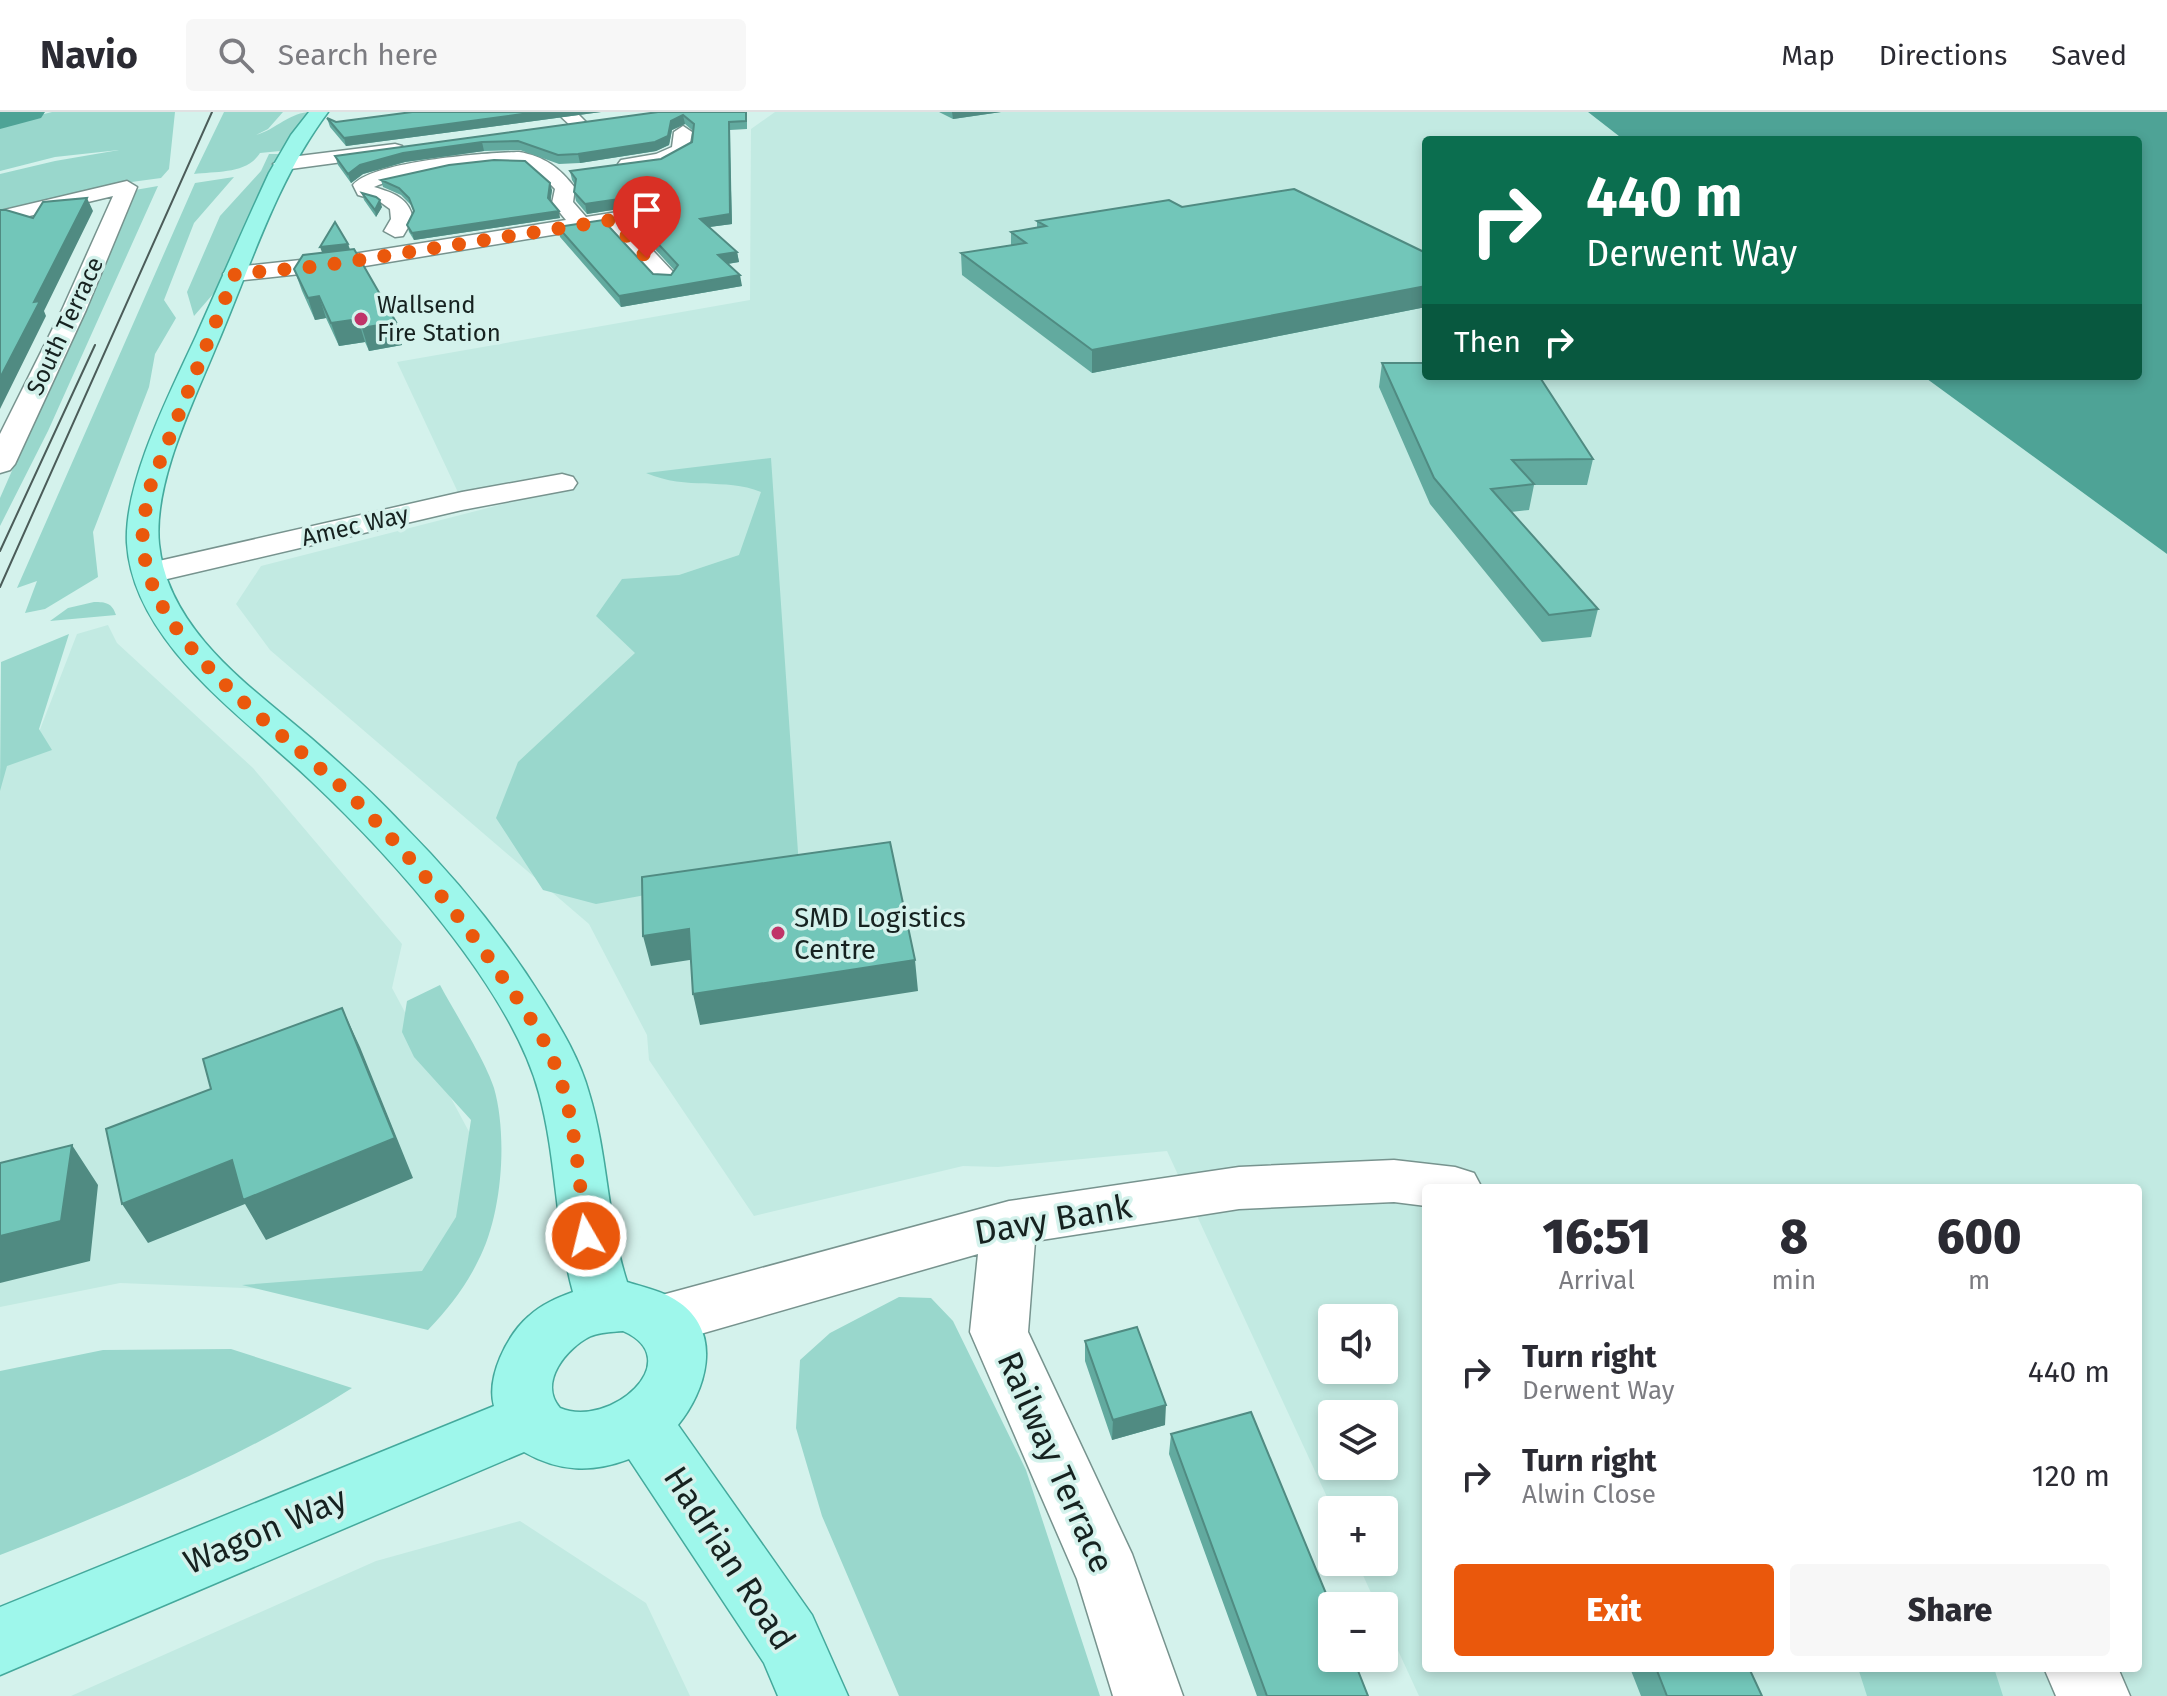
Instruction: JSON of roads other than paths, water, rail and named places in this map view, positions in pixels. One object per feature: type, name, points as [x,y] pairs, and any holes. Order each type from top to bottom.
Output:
[{"type":"main road","points":[[319,112],[304,128],[283,164],[235,274],[151,484],[144,519],[143,546],[150,573],[176,628],[203,663],[232,692],[343,787],[391,837],[439,891],[519,1001],[550,1053],[568,1106],[586,1236],[606,1307]]},
{"type":"main road","points":[[606,1307],[636,1308],[662,1320],[675,1337],[680,1358],[674,1382],[661,1404],[641,1424],[604,1440],[567,1442],[546,1434],[531,1420],[522,1402],[521,1381],[529,1360],[542,1341],[560,1325],[582,1313],[606,1307]]},
{"type":"main road","name":"Wagon Way","points":[[0,1641],[531,1420]]},
{"type":"main road","name":"Hadrian Road","points":[[641,1424],[788,1639],[813,1696]]},
{"type":"street","points":[[548,128],[579,119]]},
{"type":"street","points":[[614,166],[672,155],[681,150],[682,136],[653,141]]},
{"type":"street","points":[[283,164],[407,148]]},
{"type":"street","points":[[428,216],[398,225],[400,207],[386,197],[365,191],[363,185],[372,178],[391,173],[502,158],[529,159],[543,165],[565,188],[562,203],[580,223]]},
{"type":"street","points":[[551,174],[582,170]]},
{"type":"street","name":"South Terrace","points":[[0,217],[127,187],[74,310],[0,464]]},
{"type":"street","points":[[235,274],[321,266],[662,211]]},
{"type":"street","points":[[612,220],[665,277]]},
{"type":"street","name":"Amec Way","points":[[150,573],[462,501],[562,483]]},
{"type":"street","name":"Davy Bank","points":[[662,1320],[1009,1223],[1239,1188],[1394,1181],[1422,1184]]},
{"type":"street","name":"Railway Terrace","points":[[1009,1223],[999,1332],[1109,1577],[1148,1696]]},
{"type":"street","points":[[2081,1672],[2095,1696]]},
{"type":"waterway","points":[[0,120],[31,112]]},
{"type":"tram line","points":[[0,587],[212,112]]},
{"type":"tram line","points":[[0,551],[95,345]]},
{"type":"place","name":"Wallsend Fire Station","points":[[361,319]]},
{"type":"place","name":"SMD Logistics Centre","points":[[778,933]]}]
